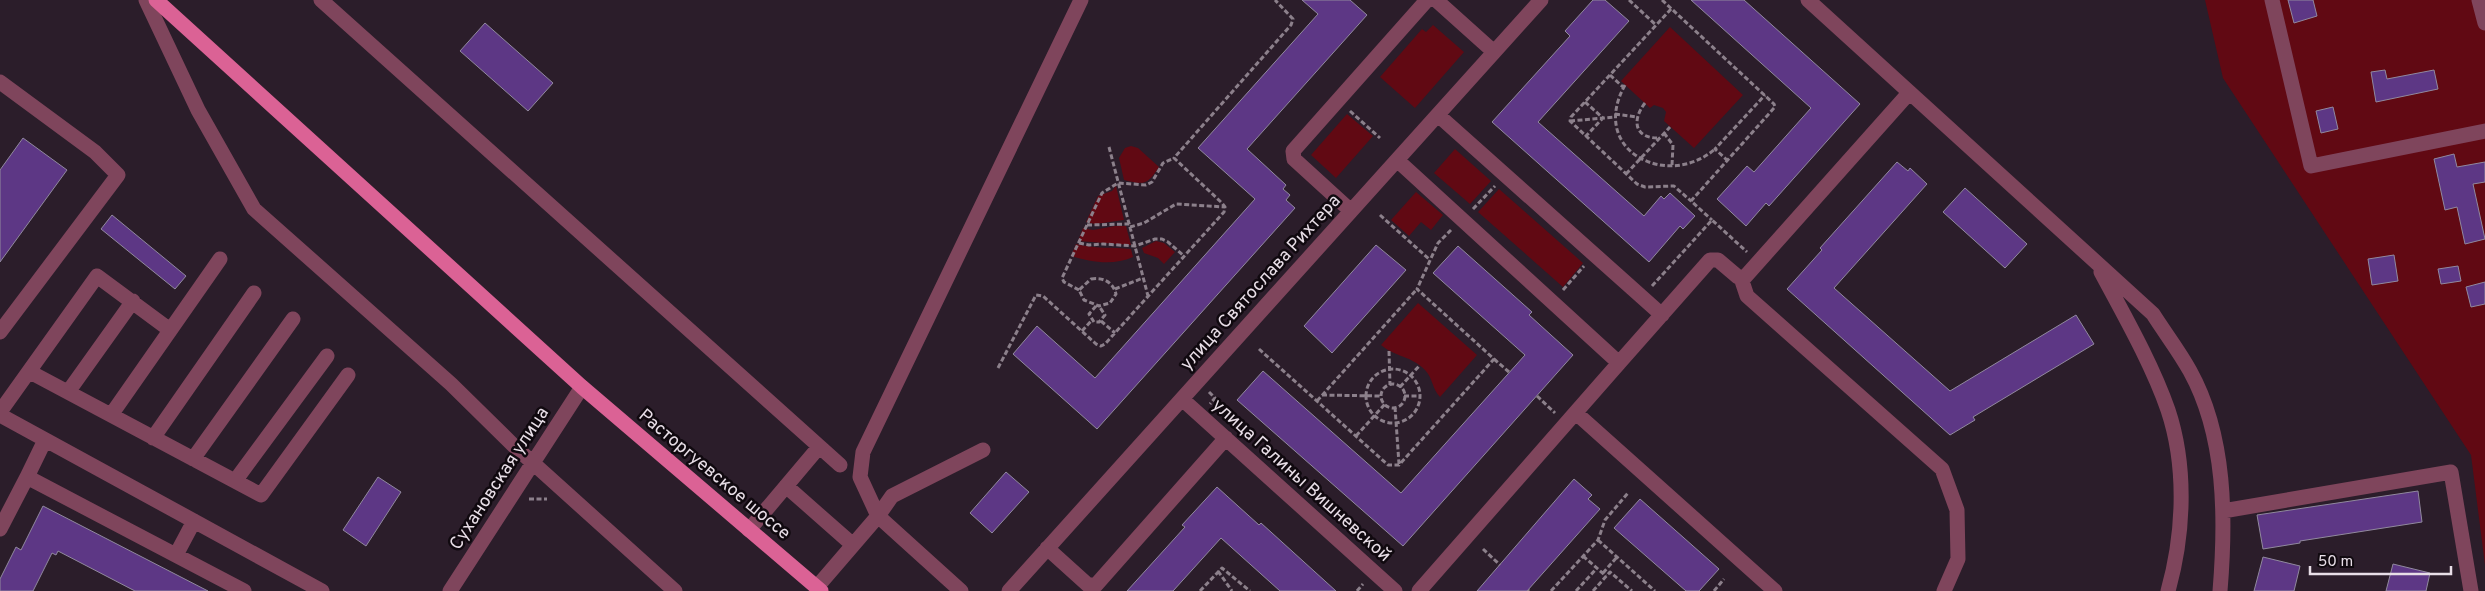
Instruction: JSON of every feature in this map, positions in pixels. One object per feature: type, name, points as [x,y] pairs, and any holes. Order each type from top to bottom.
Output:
[{"type":"main road","name":"Расторгуевское шоссе","points":[[156,0],[582,387],[819,589]]},
{"type":"street","points":[[146,0],[198,110],[254,209],[451,384],[532,462],[675,591]]},
{"type":"street","points":[[321,0],[840,466]]},
{"type":"street","points":[[961,591],[878,516],[860,477],[863,452],[1081,0]]},
{"type":"street","points":[[1351,211],[1292,156],[1293,151],[1427,0]]},
{"type":"street","points":[[1436,0],[1494,52]]},
{"type":"street","name":"улица Святослава Рихтера","points":[[1009,591],[1540,0]]},
{"type":"street","points":[[1808,0],[2153,314],[2191,372],[2210,423],[2223,488],[2224,547],[2220,591]]},
{"type":"street","points":[[2272,0],[2311,166],[2485,131]]},
{"type":"street","points":[[2479,0],[2485,23]]},
{"type":"street","points":[[2,87],[94,152],[118,175],[2,327]]},
{"type":"street","points":[[1741,278],[1745,277],[1909,93]]},
{"type":"street","points":[[1438,115],[1662,315]]},
{"type":"street","points":[[1397,160],[1619,364]]},
{"type":"street","points":[[111,415],[220,259]]},
{"type":"street","points":[[1419,591],[1710,260],[1718,260],[1741,278],[1747,296],[1942,470],[1957,510],[1958,559],[1944,591]]},
{"type":"street","points":[[2096,262],[2133,332],[2168,410],[2179,463],[2181,507],[2174,570],[2168,591]]},
{"type":"street","points":[[170,330],[97,276],[0,413],[45,440],[322,591]]},
{"type":"street","points":[[153,438],[254,292]]},
{"type":"street","points":[[68,392],[133,301]]},
{"type":"street","points":[[193,459],[293,319]]},
{"type":"street","points":[[235,481],[327,356]]},
{"type":"street","points":[[30,372],[260,495],[348,375]]},
{"type":"street","name":"Сухановская улица","points":[[450,591],[582,387]]},
{"type":"street","name":"улица Галины Вишневской","points":[[1182,399],[1395,591]]},
{"type":"street","points":[[1576,413],[1775,591]]},
{"type":"street","points":[[1047,548],[1088,585],[1096,585],[1226,438]]},
{"type":"street","points":[[0,529],[45,440]]},
{"type":"street","points":[[750,530],[819,447]]},
{"type":"street","points":[[819,589],[892,496],[983,450]]},
{"type":"street","points":[[2223,510],[2451,472],[2471,591]]},
{"type":"street","points":[[27,477],[244,591]]},
{"type":"street","points":[[786,486],[853,545]]},
{"type":"street","points":[[176,556],[194,521]]},
{"type":"path","points":[[1100,321],[1105,315],[1098,306],[1084,300],[1079,290],[1062,280],[1102,193],[1118,183],[1146,185],[1152,182],[1163,164],[1174,158],[1291,25],[1293,19],[1275,0]]},
{"type":"path","points":[[1629,0],[1656,25]]},
{"type":"path","points":[[1662,0],[1774,104],[1774,111],[1691,201]]},
{"type":"path","points":[[1570,121],[1585,102],[1671,9]]},
{"type":"path","points":[[1610,75],[1624,87],[1615,115],[1616,130],[1621,141],[1641,158],[1656,163],[1672,165],[1695,162],[1715,149],[1765,95]]},
{"type":"path","points":[[1338,101],[1380,138]]},
{"type":"path","points":[[1585,102],[1603,118]]},
{"type":"path","points":[[1645,103],[1637,117],[1638,129],[1645,135],[1660,138]]},
{"type":"path","points":[[1570,121],[1615,115],[1637,117]]},
{"type":"path","points":[[1585,137],[1603,118]]},
{"type":"path","points":[[1570,121],[1585,137],[1641,186],[1674,186],[1712,220]]},
{"type":"path","points":[[1626,174],[1670,127]]},
{"type":"path","points":[[1664,133],[1673,145],[1672,165]]},
{"type":"path","points":[[1109,147],[1148,297]]},
{"type":"path","points":[[1715,149],[1728,161]]},
{"type":"path","points":[[1174,158],[1225,207]]},
{"type":"path","points":[[1316,400],[1417,289],[1438,243],[1499,182]]},
{"type":"path","points":[[1086,225],[1122,222],[1129,225],[1144,223],[1176,204],[1225,207]]},
{"type":"path","points":[[998,368],[1036,296],[1043,296],[1101,346],[1115,333],[1224,212],[1225,207]]},
{"type":"path","points":[[1380,216],[1430,260]]},
{"type":"path","points":[[1079,243],[1135,246],[1155,239],[1162,239],[1184,256]]},
{"type":"path","points":[[1552,302],[1588,262]]},
{"type":"path","points":[[1079,290],[1086,282],[1096,278],[1107,281],[1115,289],[1114,299],[1098,306],[1089,314],[1092,320]]},
{"type":"path","points":[[1115,289],[1143,278]]},
{"type":"path","points":[[1417,289],[1509,372]]},
{"type":"path","points":[[1092,320],[1100,321],[1115,333]]},
{"type":"path","points":[[1082,331],[1092,320]]},
{"type":"path","points":[[1259,349],[1388,465],[1399,465],[1494,359]]},
{"type":"path","points":[[1388,351],[1390,385]]},
{"type":"path","points":[[1400,387],[1420,365]]},
{"type":"path","points":[[1390,369],[1405,372],[1410,376],[1415,379],[1420,396],[1414,414],[1404,421],[1396,423],[1380,420],[1374,416],[1368,407],[1366,396],[1366,389],[1372,378],[1381,371],[1390,369]]},
{"type":"path","points":[[1390,385],[1400,387],[1404,396],[1402,404],[1395,407],[1385,404],[1381,396],[1384,388],[1390,385]]},
{"type":"path","points":[[1321,395],[1381,396]]},
{"type":"path","points":[[1404,396],[1420,396]]},
{"type":"path","points":[[1356,436],[1385,404]]},
{"type":"path","points":[[1395,407],[1399,465]]},
{"type":"path","points":[[1551,591],[1598,540],[1605,520],[1628,493]]},
{"type":"path","points":[[523,502],[542,497],[549,500]]},
{"type":"path","points":[[1598,540],[1655,591]]},
{"type":"path","points":[[1483,549],[1500,565]]},
{"type":"path","points":[[1584,556],[1605,575]]},
{"type":"path","points":[[1593,591],[1617,557]]},
{"type":"path","points":[[1200,591],[1222,568],[1250,591]]},
{"type":"path","points":[[1576,591],[1597,568]]},
{"type":"path","points":[[1218,571],[1232,591]]},
{"type":"path","points":[[1605,575],[1610,572],[1630,590]]},
{"type":"path","points":[[1714,591],[1724,579]]},
{"type":"path","points":[[1357,591],[1364,584]]},
{"type":"shaded area","points":[[2205,0],[2485,0],[2485,565],[2471,455],[2223,78]]},
{"type":"shaded area","points":[[1433,25],[1464,52],[1415,108],[1380,77],[1422,29],[1426,32]]},
{"type":"shaded area","points":[[1670,27],[1743,95],[1694,148],[1664,121],[1666,112],[1663,108],[1654,105],[1650,108],[1621,81]]},
{"type":"shaded area","points":[[1347,114],[1373,136],[1336,178],[1311,155]]},
{"type":"shaded area","points":[[1131,146],[1138,148],[1159,167],[1145,182],[1137,183],[1124,180],[1119,158],[1125,148]]},
{"type":"shaded area","points":[[1455,149],[1491,181],[1470,204],[1434,173]]},
{"type":"shaded area","points":[[1116,186],[1124,220],[1095,224],[1086,222],[1098,196],[1112,191]]},
{"type":"shaded area","points":[[1499,189],[1583,263],[1563,287],[1478,212]]},
{"type":"shaded area","points":[[1416,192],[1443,215],[1431,230],[1421,222],[1409,236],[1391,220]]},
{"type":"shaded area","points":[[1126,226],[1131,245],[1078,241],[1083,228],[1093,230]]},
{"type":"shaded area","points":[[1156,241],[1164,243],[1175,252],[1164,264],[1158,258],[1144,253],[1142,248]]},
{"type":"shaded area","points":[[1076,244],[1131,249],[1133,257],[1110,262],[1086,260],[1071,256]]},
{"type":"shaded area","points":[[1418,303],[1477,355],[1440,397],[1435,391],[1430,376],[1420,365],[1381,345]]},
{"type":"building","points":[[1302,0],[1350,0],[1367,15],[1247,149],[1286,185],[1283,189],[1290,195],[1286,200],[1295,208],[1097,429],[1013,354],[1037,326],[1095,378],[1255,199],[1198,148],[1318,14]]},
{"type":"building","points":[[1593,0],[1605,0],[1629,21],[1538,122],[1644,216],[1661,196],[1664,199],[1670,193],[1695,216],[1683,229],[1680,226],[1649,262],[1492,122],[1570,36],[1565,31]]},
{"type":"building","points":[[1691,0],[1744,0],[1860,104],[1769,206],[1766,203],[1746,226],[1717,199],[1747,166],[1754,172],[1811,108]]},
{"type":"building","points":[[2288,0],[2313,0],[2317,16],[2294,23]]},
{"type":"building","points":[[485,23],[553,83],[528,111],[460,51]]},
{"type":"building","points":[[2385,70],[2387,79],[2434,70],[2438,89],[2376,102],[2371,72]]},
{"type":"building","points":[[2333,107],[2338,129],[2321,133],[2316,111]]},
{"type":"building","points":[[23,138],[67,170],[0,262],[0,170]]},
{"type":"building","points":[[2454,154],[2457,167],[2485,162],[2485,182],[2473,184],[2485,239],[2465,244],[2457,207],[2445,210],[2434,159]]},
{"type":"building","points":[[1897,162],[1908,171],[1910,168],[1927,184],[1834,288],[1950,391],[2076,315],[2094,344],[1973,417],[1975,420],[1950,435],[1787,289],[1822,250],[1820,248]]},
{"type":"building","points":[[1965,188],[2027,244],[2005,268],[1943,212]]},
{"type":"building","points":[[112,215],[186,276],[175,289],[101,229]]},
{"type":"building","points":[[1376,245],[1406,270],[1332,353],[1304,326]]},
{"type":"building","points":[[1458,246],[1532,312],[1529,315],[1573,355],[1403,546],[1237,400],[1263,371],[1401,493],[1525,355],[1433,273]]},
{"type":"building","points":[[2394,255],[2398,281],[2372,285],[2368,259]]},
{"type":"building","points":[[2458,266],[2461,281],[2441,284],[2438,269]]},
{"type":"building","points":[[2485,282],[2485,304],[2471,307],[2466,287]]},
{"type":"building","points":[[1006,472],[1029,492],[992,533],[970,513]]},
{"type":"building","points":[[378,477],[401,492],[366,546],[343,530]]},
{"type":"building","points":[[1574,479],[1592,495],[1588,499],[1600,509],[1527,591],[1477,591]]},
{"type":"building","points":[[1217,487],[1259,525],[1261,523],[1336,591],[1280,591],[1221,538],[1173,591],[1127,591],[1185,527],[1182,525]]},
{"type":"building","points":[[2418,491],[2422,522],[2300,541],[2300,543],[2263,549],[2257,515]]},
{"type":"building","points":[[1640,499],[1719,569],[1699,591],[1686,591],[1614,528]]},
{"type":"building","points":[[43,506],[208,591],[135,591],[58,551],[56,555],[52,553],[33,591],[0,591],[0,579],[16,547],[21,550]]},
{"type":"building","points":[[2263,557],[2300,566],[2294,591],[2254,591]]},
{"type":"building","points":[[2393,564],[2430,573],[2426,591],[2386,591]]}]
